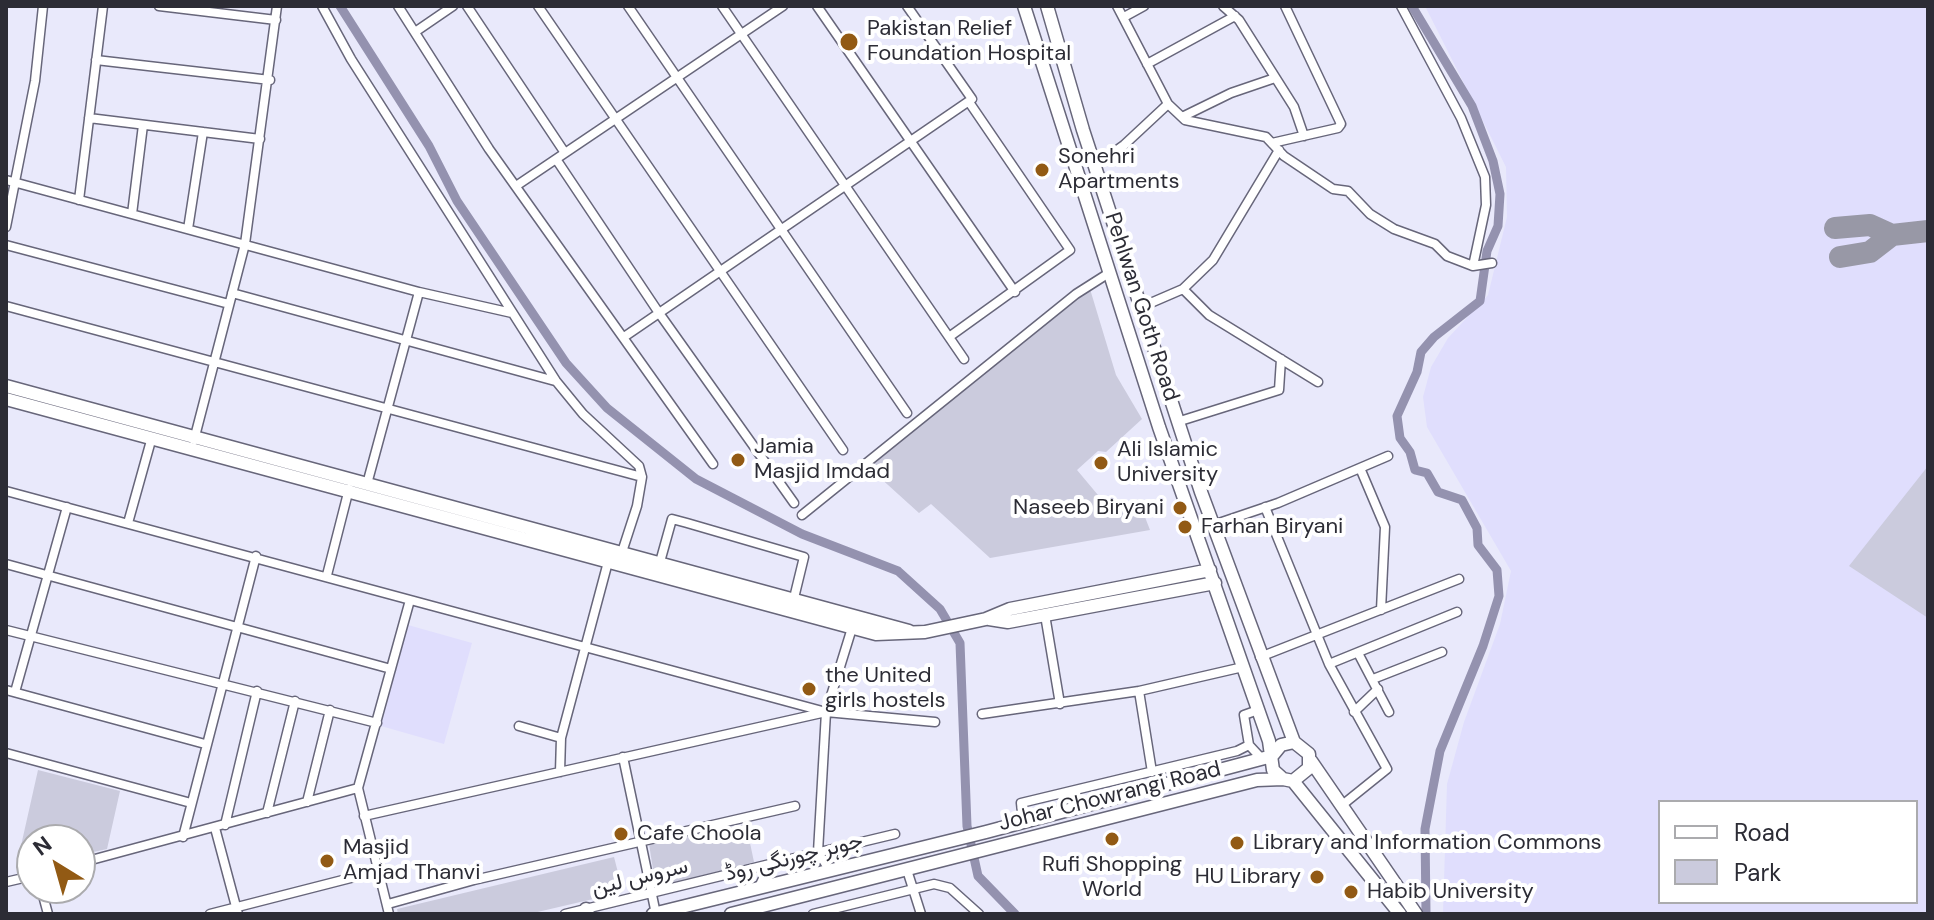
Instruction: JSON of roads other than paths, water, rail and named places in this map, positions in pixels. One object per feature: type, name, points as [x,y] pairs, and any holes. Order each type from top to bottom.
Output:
[{"type":"main road","name":"Pehlwan Goth Road","points":[[1024,6],[1109,273],[1258,710],[1267,757]]},
{"type":"main road","name":"Pehlwan Goth Road","points":[[1047,6],[1177,422],[1260,657],[1294,742]]},
{"type":"main road","points":[[6,391],[195,435],[367,484],[417,503],[608,562],[876,634],[920,632],[968,623],[1010,609],[1210,570]]},
{"type":"main road","points":[[6,391],[192,448],[349,489],[622,552],[920,632]]},
{"type":"main road","points":[[1182,486],[1197,481]]},
{"type":"main road","points":[[986,619],[1008,622],[1215,583]]},
{"type":"main road","points":[[1399,905],[1306,749],[1294,742],[1281,745],[1267,757],[1273,770],[1288,780],[1399,905],[1416,914]]},
{"type":"main road","name":"Johar Chowrangi Road","points":[[944,842],[1267,757]]},
{"type":"main road","points":[[1288,780],[1306,774],[1311,761]]},
{"type":"main road","name":"Johar Chowrangi Road","points":[[948,859],[1257,780],[1288,780]]},
{"type":"main road","name":"جوہر چورنگی روڈ","points":[[655,914],[828,868],[944,842]]},
{"type":"main road","name":"جوہر چورنگی روڈ","points":[[731,914],[948,859]]},
{"type":"street","points":[[6,227],[35,81],[43,6]]},
{"type":"street","points":[[79,200],[103,6]]},
{"type":"street","points":[[159,6],[276,20]]},
{"type":"street","points":[[192,448],[245,244],[270,80],[277,6]]},
{"type":"street","points":[[322,6],[556,381],[583,414],[639,466],[642,477],[622,552]]},
{"type":"street","points":[[398,6],[516,186],[713,464]]},
{"type":"street","points":[[415,32],[453,6]]},
{"type":"street","points":[[467,6],[659,313],[794,503]]},
{"type":"street","points":[[538,6],[843,450]]},
{"type":"street","points":[[628,6],[907,413]]},
{"type":"street","points":[[722,6],[964,359]]},
{"type":"street","points":[[516,186],[783,6]]},
{"type":"street","points":[[817,6],[1015,292]]},
{"type":"street","points":[[624,337],[972,99],[907,6]]},
{"type":"street","points":[[1117,6],[1168,104],[1182,117],[1266,137],[1333,189],[1348,191],[1370,214],[1394,229],[1435,244],[1447,256],[1477,265],[1492,263]]},
{"type":"street","points":[[1124,17],[1144,6]]},
{"type":"street","points":[[1223,6],[1235,16],[1294,107],[1304,136]]},
{"type":"street","points":[[1272,143],[1338,128],[1340,118],[1285,6]]},
{"type":"street","points":[[1401,6],[1461,118],[1485,177],[1486,205],[1477,265]]},
{"type":"street","points":[[1147,64],[1235,16]]},
{"type":"street","points":[[96,60],[270,80]]},
{"type":"street","points":[[1182,117],[1231,93],[1275,78]]},
{"type":"street","points":[[949,337],[1070,250],[969,102]]},
{"type":"street","points":[[1095,166],[1124,145],[1168,104]]},
{"type":"street","points":[[89,118],[260,139]]},
{"type":"street","points":[[132,214],[143,125]]},
{"type":"street","points":[[188,229],[203,132]]},
{"type":"street","points":[[1139,308],[1183,289],[1213,260],[1250,193],[1279,150]]},
{"type":"street","points":[[6,180],[419,292],[512,313]]},
{"type":"street","points":[[6,245],[229,304]]},
{"type":"street","points":[[802,515],[1076,294],[1109,273]]},
{"type":"street","points":[[1183,289],[1203,311],[1318,382]]},
{"type":"street","points":[[367,484],[419,292]]},
{"type":"street","points":[[232,293],[556,381]]},
{"type":"street","points":[[6,306],[214,360],[386,411],[642,477]]},
{"type":"street","points":[[1177,422],[1279,390],[1281,359]]},
{"type":"street","points":[[128,523],[152,437]]},
{"type":"street","points":[[1213,525],[1388,456]]},
{"type":"street","points":[[1360,468],[1385,527],[1381,610]]},
{"type":"street","points":[[327,575],[349,489]]},
{"type":"street","points":[[6,491],[327,575],[826,712],[935,722]]},
{"type":"street","points":[[67,507],[30,636],[10,691],[205,744]]},
{"type":"street","points":[[1265,507],[1315,635],[1387,769],[1341,806]]},
{"type":"street","points":[[660,562],[672,519],[687,523],[804,557],[794,598]]},
{"type":"street","points":[[183,837],[256,556]]},
{"type":"street","points":[[560,772],[561,738],[608,562]]},
{"type":"street","points":[[6,564],[391,669]]},
{"type":"street","points":[[1260,657],[1459,579]]},
{"type":"street","points":[[410,600],[358,788],[388,909],[474,880],[795,806]]},
{"type":"street","points":[[1329,664],[1457,612]]},
{"type":"street","points":[[1045,615],[1060,704]]},
{"type":"street","points":[[828,868],[818,852],[826,712],[852,628]]},
{"type":"street","points":[[6,630],[377,723]]},
{"type":"street","points":[[1373,679],[1442,652]]},
{"type":"street","points":[[1358,653],[1389,712]]},
{"type":"street","points":[[982,714],[1139,691],[1243,667]]},
{"type":"street","points":[[1354,712],[1378,689]]},
{"type":"street","points":[[237,911],[220,827],[257,691]]},
{"type":"street","points":[[1139,691],[1152,772]]},
{"type":"street","points":[[267,813],[295,701]]},
{"type":"street","points":[[307,802],[330,710]]},
{"type":"street","points":[[1258,710],[1244,715],[1249,745],[1267,757]]},
{"type":"street","points":[[364,816],[826,712]]},
{"type":"street","points":[[519,726],[561,738]]},
{"type":"street","points":[[1023,822],[1021,803],[1237,751],[1249,745]]},
{"type":"street","points":[[6,753],[191,803]]},
{"type":"street","points":[[623,757],[655,914]]},
{"type":"street","points":[[96,859],[358,788]]},
{"type":"street","name":"سروس لین","points":[[565,914],[587,912],[895,834]]},
{"type":"street","points":[[759,887],[770,864]]},
{"type":"street","points":[[907,870],[921,914]]},
{"type":"street","points":[[210,914],[237,911],[378,871]]},
{"type":"street","points":[[813,914],[914,889],[945,885],[979,914]]},
{"type":"waterway","points":[[340,6],[429,146],[457,201],[566,363],[607,408],[696,479],[802,534],[898,571],[940,609],[960,643],[967,826],[978,876],[1015,914]]},
{"type":"waterway","points":[[1412,6],[1472,106],[1493,161],[1500,194],[1498,226],[1487,251],[1480,301],[1434,337],[1421,352],[1417,372],[1397,416],[1400,438],[1410,452],[1415,470],[1427,473],[1438,492],[1462,500],[1477,528],[1478,545],[1497,570],[1499,596],[1483,646],[1440,751],[1425,829],[1426,914]]},
{"type":"place","name":"Pakistan Relief Foundation Hospital","points":[[849,42]]},
{"type":"place","name":"Sonehri Apartments","points":[[1042,170]]},
{"type":"place","name":"Jamia Masjid Imdad","points":[[738,460]]},
{"type":"place","name":"Ali Islamic University","points":[[1101,463]]},
{"type":"place","name":"Naseeb Biryani","points":[[1180,508]]},
{"type":"place","name":"Farhan Biryani","points":[[1185,527]]},
{"type":"place","name":"the United girls hostels","points":[[809,689]]},
{"type":"place","name":"Cafe Choola","points":[[621,834]]},
{"type":"place","name":"Rufi Shopping World","points":[[1112,839]]},
{"type":"place","name":"Library and Information Commons","points":[[1237,843]]},
{"type":"place","name":"Masjid Amjad Thanvi","points":[[327,861]]},
{"type":"place","name":"HU Library","points":[[1317,877]]},
{"type":"place","name":"Habib University","points":[[1351,892]]}]
